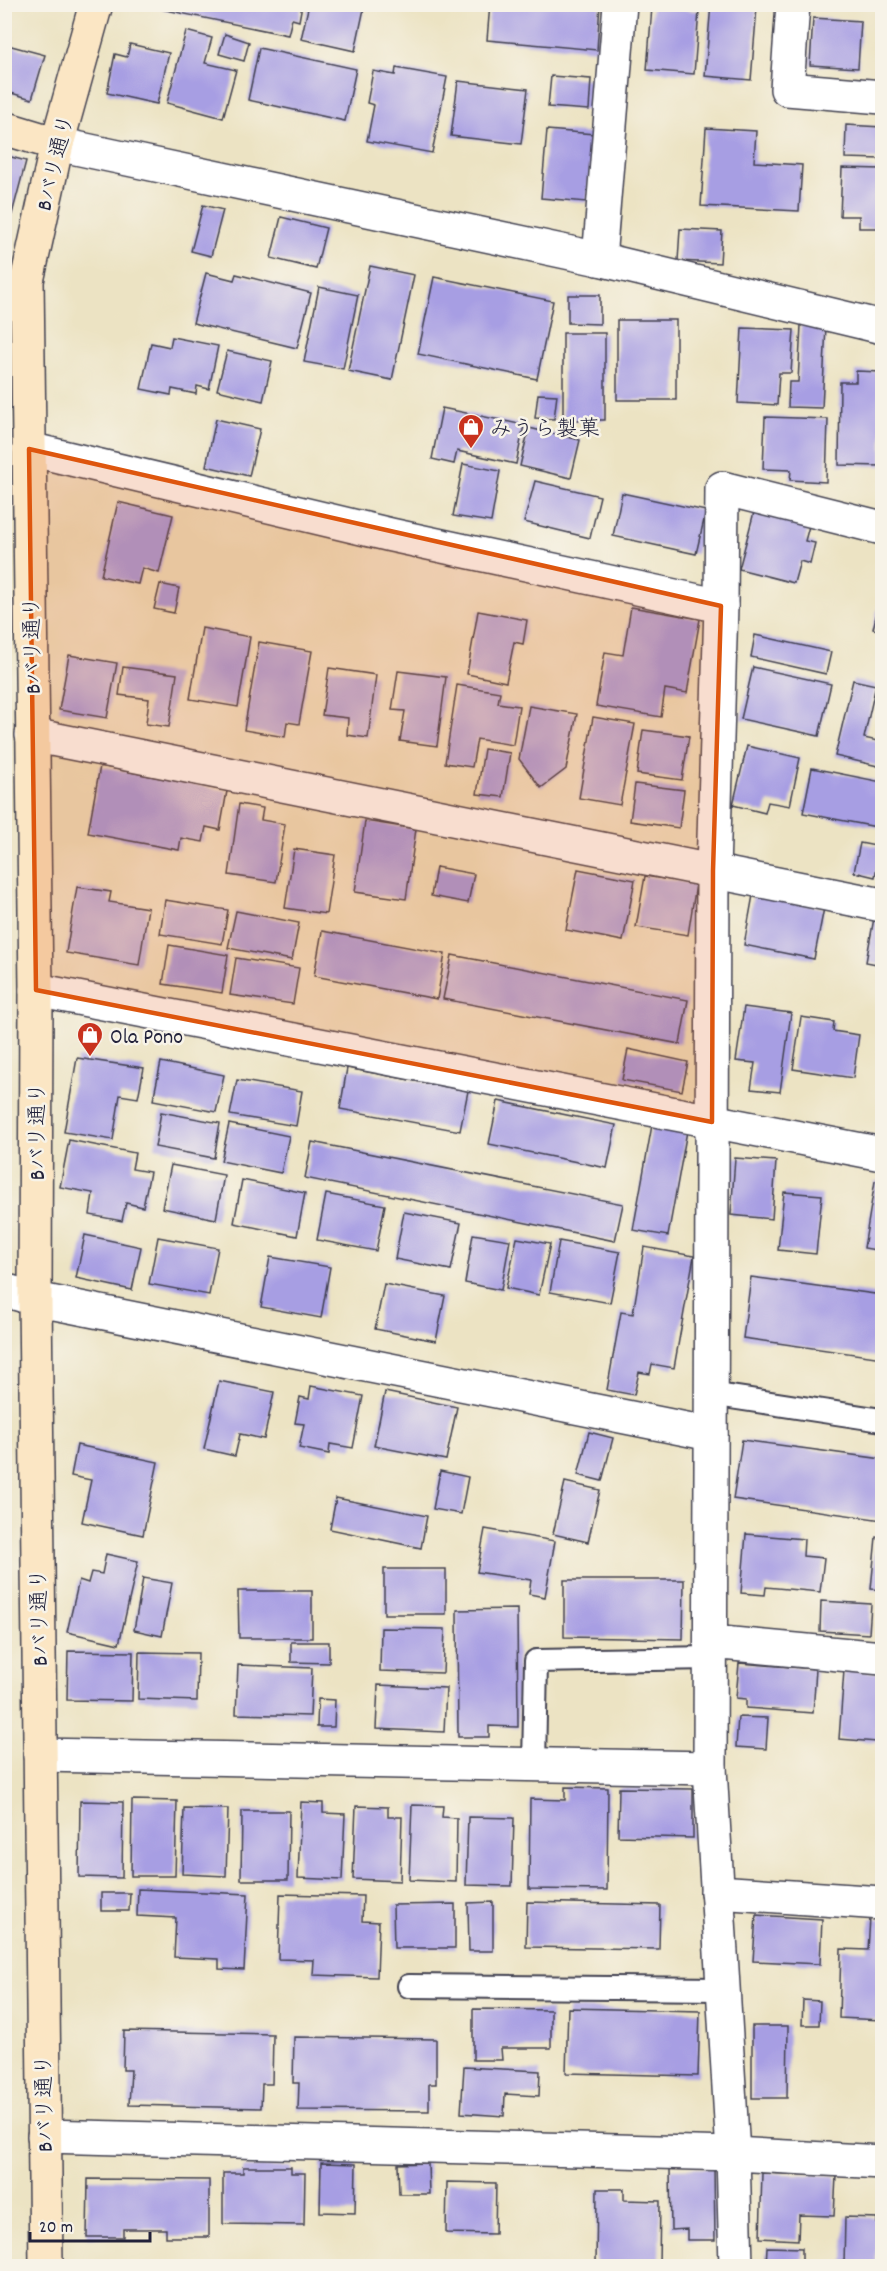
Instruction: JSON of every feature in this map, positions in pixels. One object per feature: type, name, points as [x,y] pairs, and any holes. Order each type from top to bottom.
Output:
[{"type":"street","name":"Bバリ通り","points":[[46,2266],[35,1299],[36,990],[27,281],[57,144],[96,4]]},
{"type":"street","points":[[599,259],[620,4]]},
{"type":"street","points":[[793,4],[787,89],[882,97]]},
{"type":"street","points":[[4,128],[57,144],[599,259],[882,327]]},
{"type":"street","points":[[29,449],[392,535],[721,606]]},
{"type":"street","points":[[736,2266],[733,2154],[710,1768],[712,871],[721,606],[722,488],[882,528]]},
{"type":"street","points":[[32,735],[882,905]]},
{"type":"street","points":[[36,990],[882,1154]]},
{"type":"street","points":[[4,1290],[35,1299],[711,1434]]},
{"type":"street","points":[[711,1650],[882,1658]]},
{"type":"street","points":[[40,1755],[710,1768]]},
{"type":"street","points":[[717,1892],[882,1903]]},
{"type":"street","points":[[44,2136],[733,2154],[882,2162]]},
{"type":"lane","points":[[711,1394],[882,1420]]},
{"type":"lane","points":[[534,1765],[536,1661],[711,1650]]},
{"type":"lane","points":[[408,1986],[723,1989]]},
{"type":"highlighted area","points":[[29,449],[721,606],[713,871],[712,1122],[36,990]]},
{"type":"green space","points":[[4,1527],[6,1527],[5,1815],[4,1815]]},
{"type":"building","points":[[309,4],[365,4],[355,51],[301,39]]},
{"type":"building","points":[[490,4],[600,4],[597,50],[487,40]]},
{"type":"building","points":[[711,4],[757,7],[751,80],[705,76]]},
{"type":"building","points":[[302,5],[299,21],[292,19],[288,35],[146,6]]},
{"type":"building","points":[[652,7],[699,11],[694,74],[647,70]]},
{"type":"building","points":[[813,18],[861,21],[858,68],[810,65]]},
{"type":"building","points":[[186,31],[212,38],[205,63],[236,70],[223,118],[167,103]]},
{"type":"building","points":[[225,34],[249,42],[244,61],[219,54]]},
{"type":"building","points":[[4,44],[45,55],[32,99],[4,91]]},
{"type":"building","points":[[130,44],[169,53],[157,104],[107,93],[115,54],[127,57]]},
{"type":"building","points":[[259,48],[356,69],[345,121],[248,100]]},
{"type":"building","points":[[396,68],[447,77],[432,153],[367,141],[374,105],[367,103],[373,71],[395,75]]},
{"type":"building","points":[[551,76],[591,79],[589,110],[548,107]]},
{"type":"building","points":[[458,81],[528,89],[521,144],[451,136]]},
{"type":"building","points":[[846,125],[882,127],[882,159],[845,158]]},
{"type":"building","points":[[706,128],[756,131],[754,162],[802,165],[799,211],[701,206]]},
{"type":"building","points":[[547,130],[594,134],[587,202],[541,198]]},
{"type":"building","points":[[4,155],[26,161],[12,214],[4,212]]},
{"type":"building","points":[[842,168],[882,169],[880,228],[859,228],[859,216],[840,216]]},
{"type":"building","points":[[203,205],[223,210],[211,256],[191,251]]},
{"type":"building","points":[[281,217],[326,228],[316,269],[271,258]]},
{"type":"building","points":[[680,229],[722,231],[720,263],[678,261]]},
{"type":"building","points":[[370,266],[414,275],[392,380],[348,371]]},
{"type":"building","points":[[206,273],[234,280],[236,274],[311,293],[297,348],[193,323]]},
{"type":"building","points":[[434,277],[553,301],[537,379],[418,354]]},
{"type":"building","points":[[319,287],[358,295],[343,369],[304,362]]},
{"type":"building","points":[[568,295],[600,295],[600,324],[568,323]]},
{"type":"building","points":[[617,320],[676,320],[676,400],[617,400]]},
{"type":"building","points":[[801,325],[826,326],[822,408],[788,407],[789,382],[798,382]]},
{"type":"building","points":[[742,328],[794,330],[791,373],[779,373],[777,405],[738,403]]},
{"type":"building","points":[[563,333],[605,333],[605,420],[563,420]]},
{"type":"building","points":[[172,337],[218,346],[209,389],[197,386],[196,394],[172,389],[171,395],[141,389],[151,343],[170,347]]},
{"type":"building","points":[[227,351],[272,361],[263,401],[217,390]]},
{"type":"building","points":[[856,371],[882,372],[882,466],[839,465],[840,382],[856,382]]},
{"type":"building","points":[[538,394],[557,395],[554,419],[535,418]]},
{"type":"building","points":[[442,408],[524,425],[516,464],[457,451],[454,464],[432,459]]},
{"type":"building","points":[[765,417],[828,419],[826,482],[790,480],[791,470],[763,469]]},
{"type":"building","points":[[216,419],[260,429],[249,476],[206,466]]},
{"type":"building","points":[[529,428],[580,440],[571,478],[520,466]]},
{"type":"building","points":[[463,464],[500,471],[491,522],[453,516]]},
{"type":"building","points":[[535,481],[600,496],[590,538],[524,522]]},
{"type":"building","points":[[622,493],[706,511],[696,554],[613,536]]},
{"type":"building","points":[[118,502],[173,515],[159,573],[142,568],[138,584],[101,576]]},
{"type":"building","points":[[754,512],[809,526],[805,541],[815,543],[810,564],[800,561],[794,583],[739,569]]},
{"type":"building","points":[[160,584],[179,588],[174,613],[154,609]]},
{"type":"building","points":[[882,592],[882,631],[873,629]]},
{"type":"building","points":[[631,607],[700,619],[687,693],[665,689],[661,717],[596,706],[605,652],[623,655]]},
{"type":"building","points":[[478,611],[527,620],[523,644],[514,642],[506,682],[467,674]]},
{"type":"building","points":[[202,628],[250,637],[238,707],[190,699]]},
{"type":"building","points":[[755,635],[831,652],[826,674],[751,657]]},
{"type":"building","points":[[259,642],[312,651],[299,724],[287,722],[285,737],[244,730]]},
{"type":"building","points":[[69,655],[117,663],[107,718],[59,710]]},
{"type":"building","points":[[123,667],[177,674],[169,727],[146,724],[149,699],[119,695]]},
{"type":"building","points":[[753,667],[831,684],[819,736],[741,719]]},
{"type":"building","points":[[329,668],[376,675],[368,738],[347,735],[348,718],[322,715]]},
{"type":"building","points":[[398,671],[446,677],[437,746],[400,741],[405,711],[392,710]]},
{"type":"building","points":[[853,680],[876,685],[864,738],[882,742],[882,767],[835,756]]},
{"type":"building","points":[[457,685],[500,692],[498,703],[519,706],[513,745],[477,739],[472,767],[445,763]]},
{"type":"building","points":[[529,706],[577,714],[566,769],[541,788],[519,759]]},
{"type":"building","points":[[593,717],[635,724],[620,805],[579,798]]},
{"type":"building","points":[[643,730],[689,736],[682,780],[637,774]]},
{"type":"building","points":[[747,746],[800,758],[790,806],[768,802],[765,813],[733,805]]},
{"type":"building","points":[[484,749],[510,753],[503,797],[477,794]]},
{"type":"building","points":[[100,766],[227,791],[220,830],[206,827],[203,842],[181,838],[179,850],[88,833]]},
{"type":"building","points":[[812,768],[882,782],[882,828],[803,813]]},
{"type":"building","points":[[635,784],[684,790],[679,828],[630,821]]},
{"type":"building","points":[[239,804],[263,808],[261,820],[285,824],[276,882],[229,875]]},
{"type":"building","points":[[365,821],[416,829],[406,899],[355,892]]},
{"type":"building","points":[[860,843],[881,847],[875,877],[854,872]]},
{"type":"building","points":[[294,849],[335,855],[326,914],[285,908]]},
{"type":"building","points":[[436,867],[474,874],[468,903],[431,896]]},
{"type":"building","points":[[578,869],[635,880],[623,941],[566,930]]},
{"type":"building","points":[[645,876],[696,884],[688,935],[636,927]]},
{"type":"building","points":[[77,887],[111,892],[109,902],[148,908],[139,965],[66,953]]},
{"type":"building","points":[[753,895],[824,908],[814,959],[744,945]]},
{"type":"building","points":[[165,900],[228,910],[222,944],[160,934]]},
{"type":"building","points":[[236,911],[299,923],[292,960],[228,948]]},
{"type":"building","points":[[874,918],[882,919],[882,965],[866,962]]},
{"type":"building","points":[[322,931],[445,954],[437,999],[314,976]]},
{"type":"building","points":[[169,945],[228,955],[222,993],[163,984]]},
{"type":"building","points":[[452,955],[688,1000],[680,1044],[443,999]]},
{"type":"building","points":[[236,958],[299,968],[293,1004],[230,995]]},
{"type":"building","points":[[744,1007],[791,1013],[780,1092],[751,1089],[755,1063],[736,1061]]},
{"type":"building","points":[[801,1017],[834,1022],[833,1031],[859,1035],[853,1078],[793,1069]]},
{"type":"building","points":[[628,1049],[688,1062],[682,1091],[622,1080]]},
{"type":"building","points":[[77,1058],[144,1068],[138,1098],[120,1095],[113,1140],[64,1132]]},
{"type":"building","points":[[161,1062],[224,1075],[216,1112],[153,1100]]},
{"type":"building","points":[[347,1068],[468,1091],[460,1131],[340,1109]]},
{"type":"building","points":[[237,1080],[302,1091],[296,1126],[230,1115]]},
{"type":"building","points":[[498,1101],[616,1125],[607,1168],[489,1144]]},
{"type":"building","points":[[161,1112],[220,1123],[214,1158],[155,1147]]},
{"type":"building","points":[[229,1124],[289,1136],[281,1173],[221,1161]]},
{"type":"building","points":[[652,1125],[687,1131],[668,1236],[633,1230]]},
{"type":"building","points":[[69,1140],[135,1153],[132,1169],[150,1172],[143,1207],[126,1203],[122,1221],[90,1215],[93,1193],[60,1187]]},
{"type":"building","points":[[312,1142],[623,1204],[615,1241],[305,1178]]},
{"type":"building","points":[[735,1158],[776,1161],[772,1219],[731,1215]]},
{"type":"building","points":[[171,1165],[224,1175],[216,1219],[162,1208]]},
{"type":"building","points":[[242,1180],[305,1193],[297,1236],[234,1223]]},
{"type":"building","points":[[875,1181],[882,1182],[882,1251],[864,1248]]},
{"type":"building","points":[[784,1192],[822,1195],[816,1254],[778,1250]]},
{"type":"building","points":[[326,1194],[385,1205],[376,1251],[317,1240]]},
{"type":"building","points":[[404,1212],[461,1223],[451,1270],[395,1259]]},
{"type":"building","points":[[473,1234],[510,1240],[501,1290],[465,1283]]},
{"type":"building","points":[[85,1235],[141,1247],[132,1290],[76,1278]]},
{"type":"building","points":[[158,1237],[218,1248],[209,1295],[149,1284]]},
{"type":"building","points":[[517,1238],[550,1244],[539,1295],[506,1288]]},
{"type":"building","points":[[559,1241],[620,1252],[610,1303],[550,1292]]},
{"type":"building","points":[[644,1247],[694,1256],[674,1368],[652,1364],[650,1374],[639,1372],[634,1395],[607,1390],[621,1312],[633,1314]]},
{"type":"building","points":[[270,1257],[330,1267],[321,1318],[261,1307]]},
{"type":"building","points":[[751,1277],[882,1295],[882,1358],[743,1338]]},
{"type":"building","points":[[384,1284],[445,1296],[436,1341],[375,1329]]},
{"type":"building","points":[[219,1381],[274,1392],[264,1439],[240,1434],[235,1456],[204,1449]]},
{"type":"building","points":[[311,1386],[363,1396],[353,1448],[330,1444],[329,1454],[299,1448],[304,1424],[295,1423],[300,1397],[309,1399]]},
{"type":"building","points":[[385,1392],[457,1407],[446,1460],[374,1446]]},
{"type":"building","points":[[589,1432],[613,1438],[602,1481],[578,1475]]},
{"type":"building","points":[[742,1440],[882,1459],[882,1520],[733,1499]]},
{"type":"building","points":[[77,1445],[158,1462],[143,1535],[82,1522],[91,1480],[71,1476]]},
{"type":"building","points":[[440,1471],[468,1477],[461,1514],[433,1509]]},
{"type":"building","points":[[565,1482],[600,1490],[588,1542],[553,1534]]},
{"type":"building","points":[[336,1498],[427,1516],[421,1548],[330,1529]]},
{"type":"building","points":[[485,1529],[555,1541],[545,1597],[529,1594],[531,1580],[477,1572]]},
{"type":"building","points":[[746,1534],[804,1539],[803,1556],[824,1558],[820,1592],[766,1587],[765,1595],[741,1593]]},
{"type":"building","points":[[876,1537],[882,1537],[882,1590],[871,1589]]},
{"type":"building","points":[[106,1554],[138,1561],[119,1644],[67,1632],[79,1580],[88,1583],[91,1572],[102,1574]]},
{"type":"building","points":[[384,1569],[446,1569],[446,1614],[384,1614]]},
{"type":"building","points":[[143,1578],[172,1583],[162,1636],[134,1630]]},
{"type":"building","points":[[564,1580],[684,1580],[683,1639],[564,1637]]},
{"type":"building","points":[[238,1591],[312,1591],[312,1638],[239,1638]]},
{"type":"building","points":[[821,1601],[871,1604],[869,1634],[820,1631]]},
{"type":"building","points":[[517,1609],[518,1727],[489,1726],[489,1737],[458,1737],[457,1610]]},
{"type":"building","points":[[381,1628],[445,1629],[443,1673],[380,1671]]},
{"type":"building","points":[[291,1642],[329,1642],[329,1663],[291,1662]]},
{"type":"building","points":[[68,1651],[133,1652],[132,1701],[67,1700]]},
{"type":"building","points":[[139,1652],[198,1653],[197,1701],[138,1699]]},
{"type":"building","points":[[739,1663],[816,1669],[813,1713],[746,1708],[746,1699],[736,1698]]},
{"type":"building","points":[[238,1665],[312,1668],[310,1716],[236,1714]]},
{"type":"building","points":[[844,1670],[882,1673],[877,1742],[839,1739]]},
{"type":"building","points":[[378,1685],[446,1688],[444,1732],[376,1729]]},
{"type":"building","points":[[318,1699],[335,1700],[334,1727],[317,1727]]},
{"type":"building","points":[[738,1717],[768,1718],[766,1749],[736,1747]]},
{"type":"building","points":[[565,1787],[608,1788],[607,1890],[529,1889],[530,1799],[565,1800]]},
{"type":"building","points":[[619,1788],[693,1789],[693,1838],[618,1836]]},
{"type":"building","points":[[132,1800],[177,1801],[175,1876],[131,1876]]},
{"type":"building","points":[[80,1801],[123,1802],[122,1878],[79,1877]]},
{"type":"building","points":[[301,1802],[323,1803],[323,1813],[345,1814],[342,1880],[298,1878]]},
{"type":"building","points":[[412,1805],[443,1806],[442,1817],[457,1818],[456,1882],[409,1880]]},
{"type":"building","points":[[356,1806],[388,1807],[388,1817],[402,1817],[400,1881],[353,1879]]},
{"type":"building","points":[[184,1808],[228,1809],[226,1876],[182,1874]]},
{"type":"building","points":[[242,1811],[289,1811],[288,1880],[241,1880]]},
{"type":"building","points":[[468,1817],[514,1818],[512,1886],[466,1885]]},
{"type":"building","points":[[138,1889],[248,1894],[244,1970],[219,1969],[219,1959],[174,1957],[176,1918],[137,1916]]},
{"type":"building","points":[[101,1893],[130,1893],[129,1911],[101,1911]]},
{"type":"building","points":[[280,1894],[363,1896],[362,1921],[379,1922],[377,1977],[313,1975],[314,1960],[278,1959]]},
{"type":"building","points":[[493,1902],[493,1951],[469,1951],[468,1903]]},
{"type":"building","points":[[527,1902],[660,1905],[659,1949],[526,1947]]},
{"type":"building","points":[[455,1904],[455,1948],[394,1948],[393,1905]]},
{"type":"building","points":[[756,1915],[822,1919],[820,1964],[753,1961]]},
{"type":"building","points":[[870,1918],[882,1919],[882,2020],[839,2018],[841,1949],[868,1950]]},
{"type":"building","points":[[803,2000],[820,2001],[819,2025],[802,2025]]},
{"type":"building","points":[[568,2008],[700,2011],[698,2076],[566,2073]]},
{"type":"building","points":[[473,2009],[551,2010],[551,2048],[501,2048],[502,2060],[473,2060]]},
{"type":"building","points":[[752,2026],[788,2026],[787,2098],[752,2098]]},
{"type":"building","points":[[124,2031],[273,2034],[272,2084],[262,2084],[261,2108],[129,2105],[131,2070],[123,2070]]},
{"type":"building","points":[[294,2037],[436,2039],[436,2084],[429,2084],[429,2111],[298,2110],[299,2083],[293,2083]]},
{"type":"building","points":[[464,2067],[540,2071],[539,2096],[505,2094],[504,2116],[461,2113]]},
{"type":"building","points":[[321,2163],[356,2164],[355,2213],[320,2212]]},
{"type":"building","points":[[428,2163],[429,2194],[399,2194],[398,2164]]},
{"type":"building","points":[[243,2167],[291,2167],[291,2173],[305,2173],[304,2225],[223,2224],[223,2173],[243,2173]]},
{"type":"building","points":[[714,2168],[715,2240],[687,2240],[687,2229],[671,2230],[670,2169]]},
{"type":"building","points":[[762,2173],[836,2176],[834,2216],[799,2215],[798,2240],[760,2238]]},
{"type":"building","points":[[88,2179],[209,2180],[209,2237],[166,2237],[166,2229],[123,2229],[123,2237],[87,2237]]},
{"type":"building","points":[[447,2182],[496,2183],[495,2234],[446,2233]]},
{"type":"building","points":[[597,2189],[624,2189],[624,2200],[660,2201],[659,2266],[596,2266]]},
{"type":"building","points":[[845,2217],[877,2218],[876,2266],[844,2266]]},
{"type":"building","points":[[767,2247],[802,2248],[802,2266],[766,2266]]},
{"type":"place","name":"みうら製菓","points":[[471,450]]},
{"type":"place","name":"Ola Pono","points":[[90,1058]]}]
